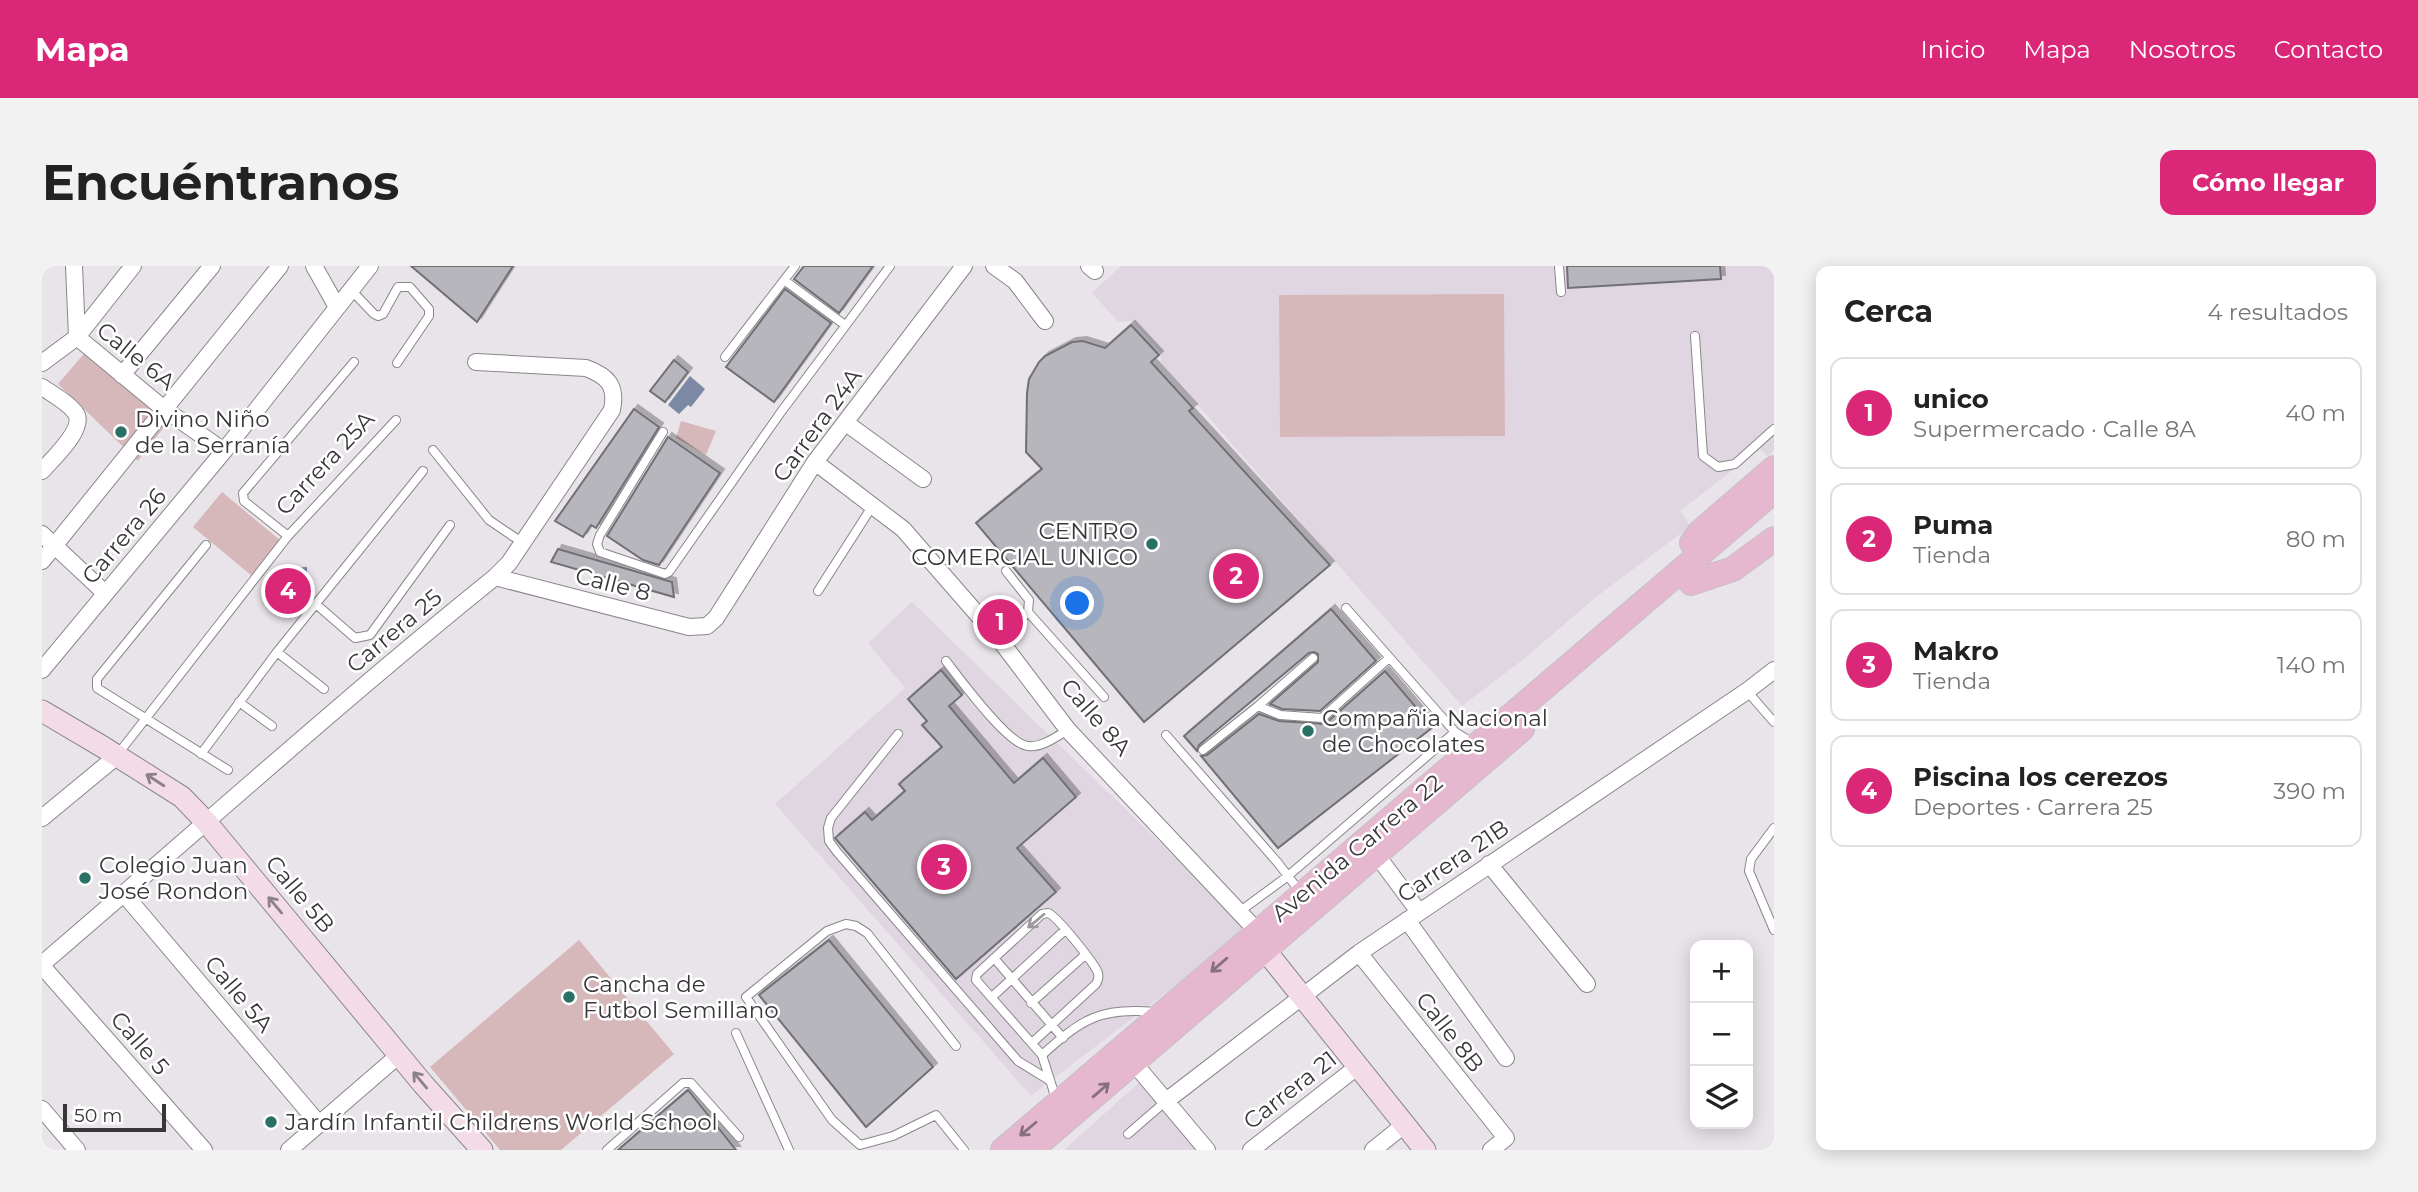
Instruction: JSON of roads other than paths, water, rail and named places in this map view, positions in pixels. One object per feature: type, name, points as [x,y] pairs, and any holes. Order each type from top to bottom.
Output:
[{"type":"main road","points":[[1774,468],[1700,532],[1683,554],[1683,580],[1733,569],[1774,539]]},
{"type":"main road","name":"Avenida Carrera 22","points":[[1003,1150],[1054,1091],[1261,941],[1295,885],[1361,841],[1683,580],[1774,491]]},
{"type":"main road","name":"Avenida Carrera 22","points":[[1031,1150],[1133,1062],[1261,941],[1361,841],[1476,745],[1683,580],[1774,513]]},
{"type":"street","name":"Calle 6A","points":[[75,266],[77,337],[164,409],[224,451]]},
{"type":"street","points":[[42,363],[77,337],[123,273],[133,266]]},
{"type":"street","points":[[122,375],[212,266]]},
{"type":"street","points":[[42,561],[48,540],[164,409],[280,266]]},
{"type":"street","points":[[314,266],[337,307]]},
{"type":"street","name":"Carrera 26","points":[[42,670],[224,451],[370,266]]},
{"type":"street","name":"Carrera 24A","points":[[716,618],[815,462],[964,266]]},
{"type":"street","points":[[994,266],[1015,281],[1045,321]]},
{"type":"street","name":"Carrera 25","points":[[42,965],[298,741],[495,577],[523,544],[612,410],[614,397],[609,382],[600,373],[586,368],[476,362]]},
{"type":"street","points":[[42,387],[76,412],[79,419],[75,432],[44,464]]},
{"type":"street","points":[[846,423],[923,479]]},
{"type":"street","name":"Calle 8A","points":[[815,462],[903,529],[999,639],[1068,730],[1239,912],[1301,996],[1424,1150]]},
{"type":"street","points":[[48,540],[105,593]]},
{"type":"street","name":"Calle 8","points":[[495,577],[689,627],[707,626],[716,618]]},
{"type":"street","name":"Carrera 21B","points":[[1166,1101],[1359,953],[1747,691],[1774,670]]},
{"type":"street","name":"Calle 5B","points":[[42,711],[182,797],[207,823],[399,1055],[482,1150]]},
{"type":"street","points":[[42,818],[117,756]]},
{"type":"street","points":[[1361,841],[1506,1058]]},
{"type":"street","points":[[1489,864],[1587,984]]},
{"type":"street","name":"Calle 5A","points":[[124,894],[319,1124]]},
{"type":"street","name":"Calle 8B","points":[[1359,953],[1506,1138],[1491,1150]]},
{"type":"street","name":"Calle 5","points":[[42,965],[204,1150]]},
{"type":"street","points":[[289,1150],[399,1055]]},
{"type":"street","points":[[1133,1062],[1207,1150]]},
{"type":"street","name":"Carrera 21","points":[[1251,1150],[1357,1066]]},
{"type":"street","points":[[42,1109],[77,1150]]},
{"type":"street","points":[[1373,1150],[1404,1125]]},
{"type":"lane","points":[[725,357],[795,266]]},
{"type":"lane","points":[[663,432],[597,544],[600,552],[665,575],[780,412],[890,266]]},
{"type":"lane","points":[[1559,266],[1561,292]]},
{"type":"lane","points":[[784,280],[845,325]]},
{"type":"lane","points":[[351,290],[378,316],[383,314],[398,287],[404,286],[410,287],[429,309],[429,316],[397,363]]},
{"type":"lane","points":[[1695,336],[1703,456],[1718,467],[1735,464],[1774,429]]},
{"type":"lane","points":[[288,536],[244,501],[243,494],[354,362]]},
{"type":"lane","name":"Carrera 25A","points":[[117,756],[288,536],[396,420]]},
{"type":"lane","points":[[433,450],[489,520],[523,544]]},
{"type":"lane","points":[[201,754],[277,652],[423,471]]},
{"type":"lane","points":[[818,591],[873,505]]},
{"type":"lane","points":[[317,605],[355,638],[370,635],[450,525]]},
{"type":"lane","points":[[206,545],[97,679],[97,688],[228,770]]},
{"type":"lane","points":[[999,639],[1028,612],[1029,600],[1006,571]]},
{"type":"lane","points":[[1346,608],[1455,732],[1476,745]]},
{"type":"lane","points":[[1028,612],[1104,697]]},
{"type":"lane","points":[[277,652],[324,689]]},
{"type":"lane","points":[[1203,750],[1313,658]]},
{"type":"lane","points":[[1258,706],[1279,715],[1322,718],[1389,658]]},
{"type":"lane","points":[[946,661],[1011,739],[1028,747],[1043,744],[1068,730]]},
{"type":"lane","points":[[1747,691],[1774,722]]},
{"type":"lane","points":[[239,702],[272,726]]},
{"type":"lane","points":[[1361,841],[1455,732]]},
{"type":"lane","points":[[898,734],[831,818],[828,828],[829,841],[861,882],[1018,1061],[1054,1091]]},
{"type":"lane","points":[[1166,735],[1295,885],[1239,912]]},
{"type":"lane","points":[[1774,828],[1752,859],[1749,871],[1774,930]]},
{"type":"lane","points":[[1032,1042],[1096,984],[1098,973],[1050,914],[1042,914],[994,958],[976,980],[1042,1055],[1054,1091]]},
{"type":"lane","points":[[956,1046],[867,933],[856,926],[846,924],[827,932],[746,997],[832,1120],[860,1145],[893,1136],[936,1115],[964,1150]]},
{"type":"lane","points":[[992,997],[1065,930]]},
{"type":"lane","points":[[1031,1003],[1085,955]]},
{"type":"lane","points":[[994,958],[1063,1038]]},
{"type":"lane","points":[[1042,1055],[1091,1018],[1130,1010],[1163,1013]]},
{"type":"lane","points":[[736,1033],[789,1150]]},
{"type":"lane","points":[[607,1150],[683,1083],[691,1083],[739,1137]]},
{"type":"lane","points":[[1128,1134],[1166,1101]]},
{"type":"water","points":[[690,376],[705,389],[691,407],[688,405],[679,414],[668,405]]},
{"type":"water","points":[[307,567],[307,577],[296,579],[297,603],[281,605],[279,569]]},
{"type":"place","name":"Divino Niño de la Serranía","points":[[121,432]]},
{"type":"place","name":"CENTRO COMERCIAL UNICO","points":[[1152,544]]},
{"type":"place","name":"Puma","points":[[1236,576]]},
{"type":"place","name":"Piscina los cerezos","points":[[288,591]]},
{"type":"place","name":"unico","points":[[1000,622]]},
{"type":"place","name":"Compañia Nacional de Chocolates","points":[[1308,731]]},
{"type":"place","name":"Makro","points":[[944,867]]},
{"type":"place","name":"Colegio Juan José Rondon","points":[[85,878]]},
{"type":"place","name":"Cancha de Futbol Semillano","points":[[569,997]]},
{"type":"place","name":"Jardín Infantil Childrens World School","points":[[271,1122]]}]
